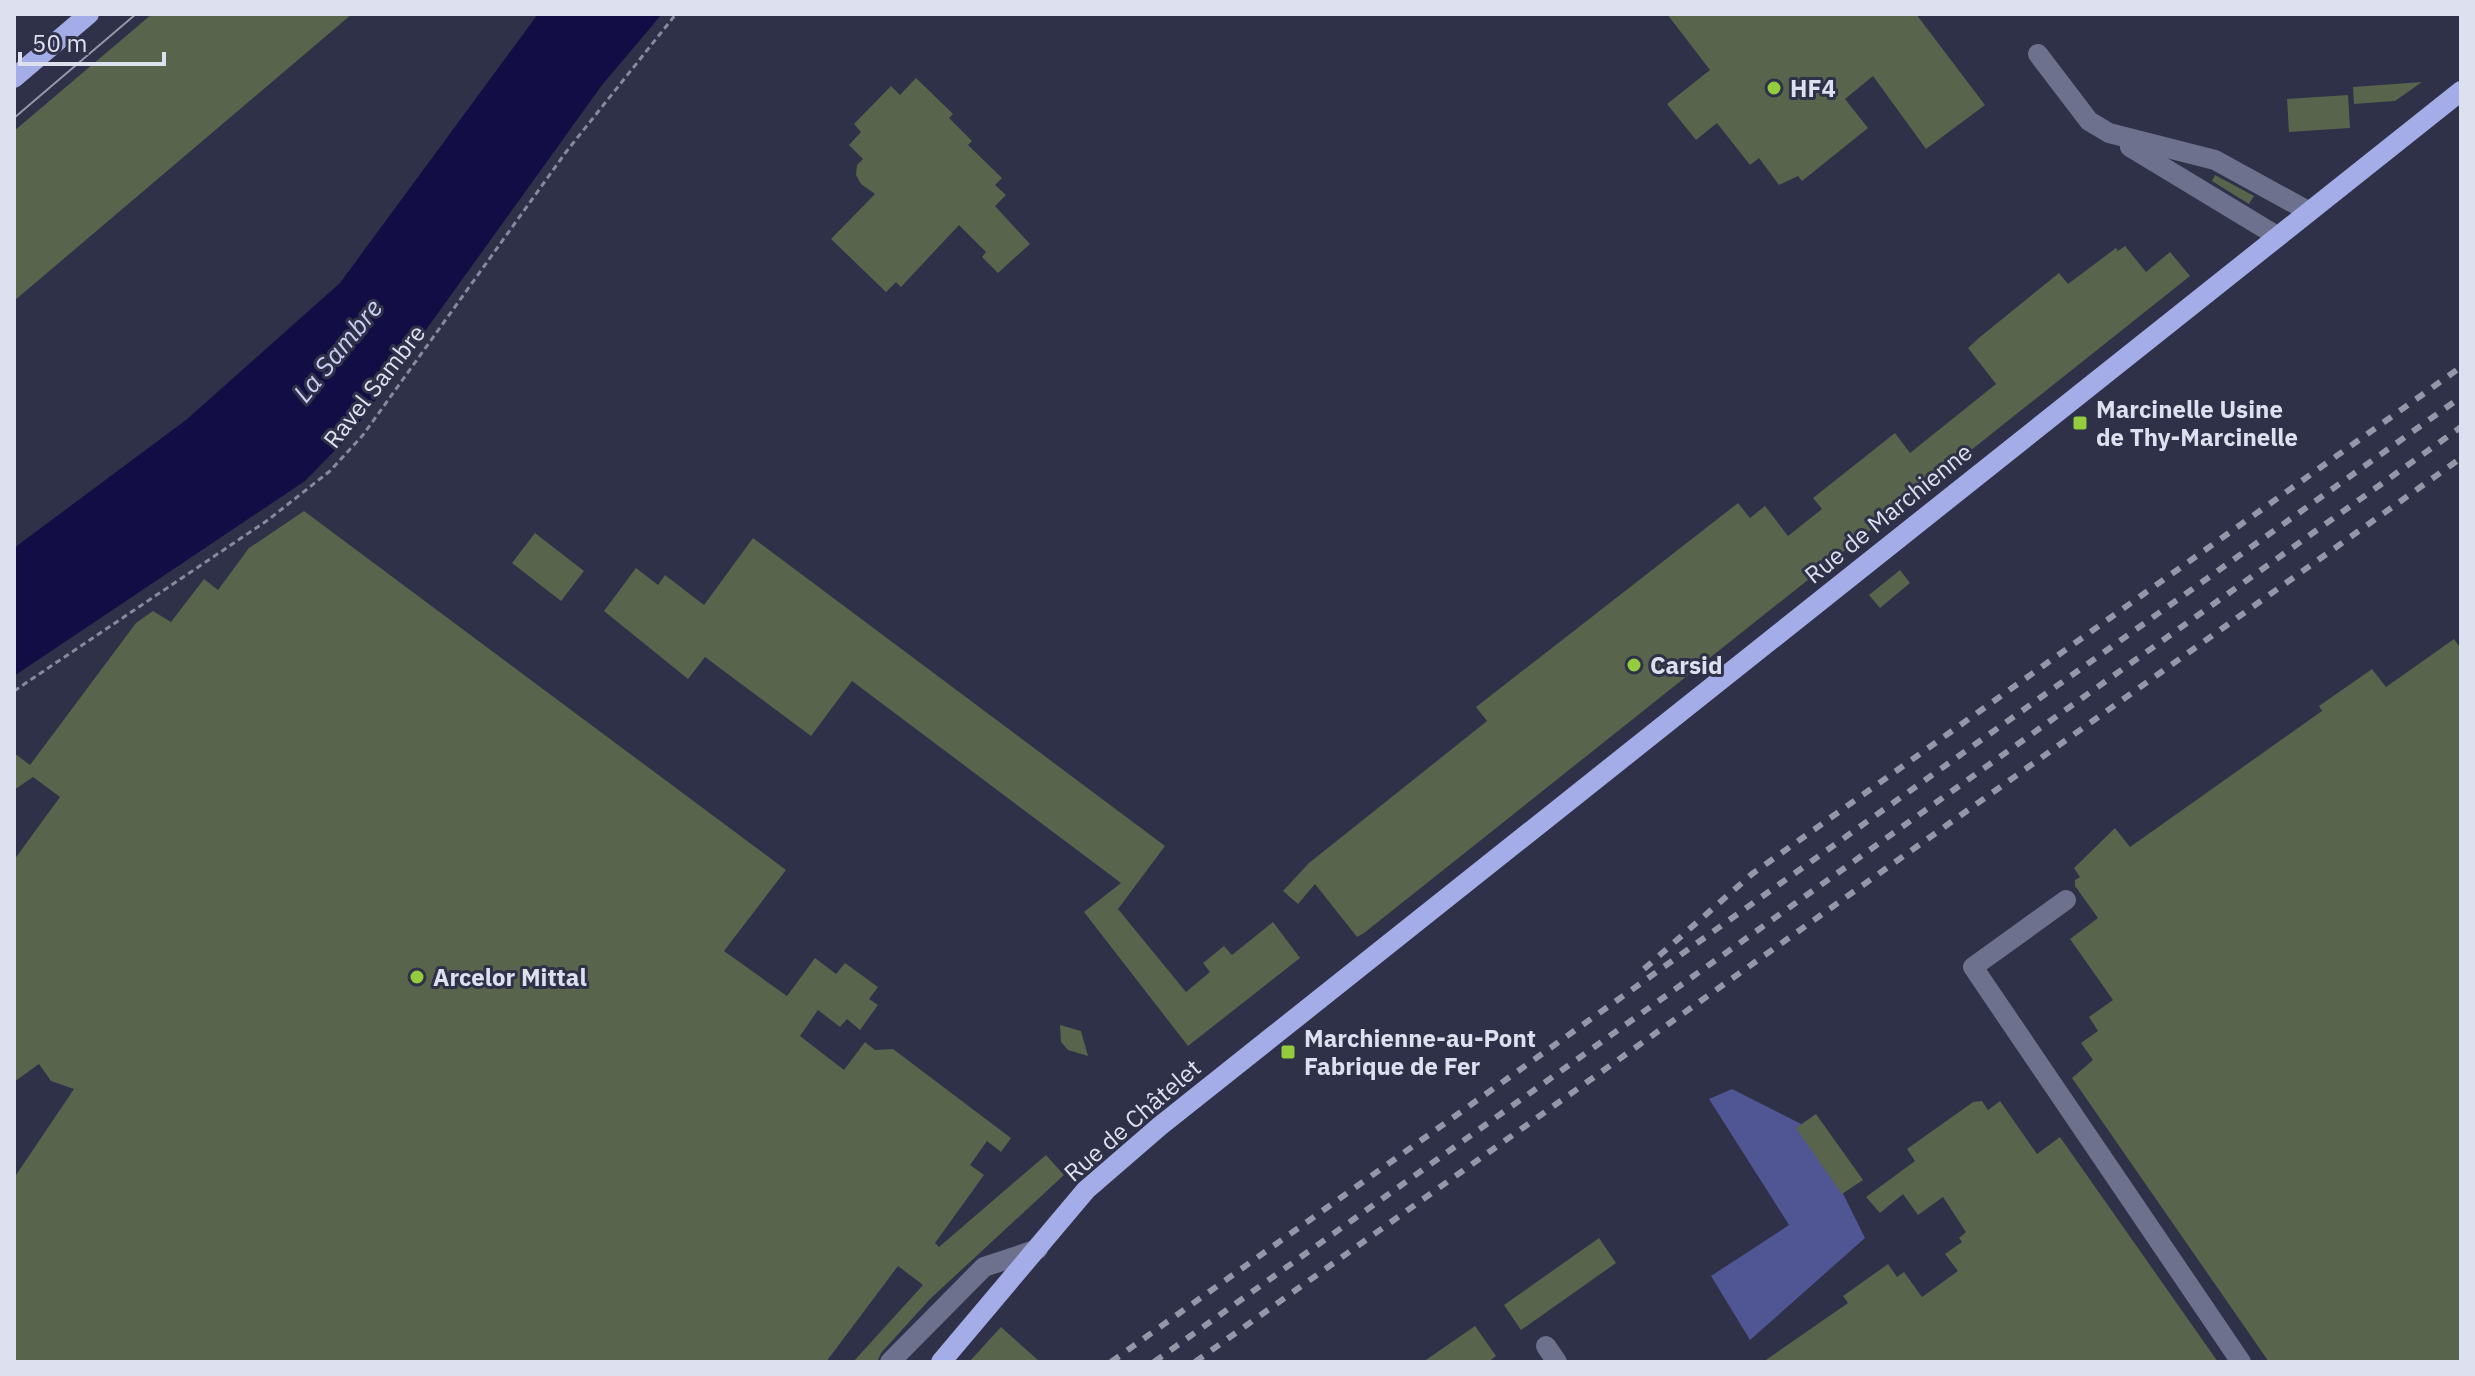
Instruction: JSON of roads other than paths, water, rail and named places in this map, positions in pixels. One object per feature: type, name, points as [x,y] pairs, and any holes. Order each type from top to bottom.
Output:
[{"type":"main road","points":[[14,78],[89,14]]},
{"type":"main road","name":"Rue de Marchienne","points":[[1348,976],[2461,91]]},
{"type":"main road","name":"Rue de Châtelet","points":[[941,1362],[1086,1190],[1160,1126],[1348,976]]},
{"type":"street","points":[[2038,54],[2089,121],[2277,236]]},
{"type":"street","points":[[2109,133],[2215,160],[2308,211]]},
{"type":"street","points":[[2066,900],[1973,967],[2241,1362]]},
{"type":"street","points":[[890,1362],[984,1267],[1038,1249]]},
{"type":"water","name":"La Sambre","points":[[538,14],[662,14],[602,85],[351,434],[305,481],[14,676],[14,548],[186,420],[340,283]]},
{"type":"tram line","points":[[14,118],[136,14]]},
{"type":"railway","points":[[1644,969],[1752,874],[2461,367]]},
{"type":"railway","points":[[1111,1362],[2461,397]]},
{"type":"railway","points":[[1154,1362],[2461,427]]},
{"type":"railway","points":[[1195,1362],[2461,458]]},
{"type":"place","name":"HF4","points":[[1774,88]]},
{"type":"place","name":"Marcinelle Usine de Thy-Marcinelle","points":[[2080,423]]},
{"type":"place","name":"Carsid","points":[[1634,665]]},
{"type":"place","name":"Arcelor Mittal","points":[[417,977]]},
{"type":"place","name":"Marchienne-au-Pont Fabrique de Fer","points":[[1288,1052]]}]
